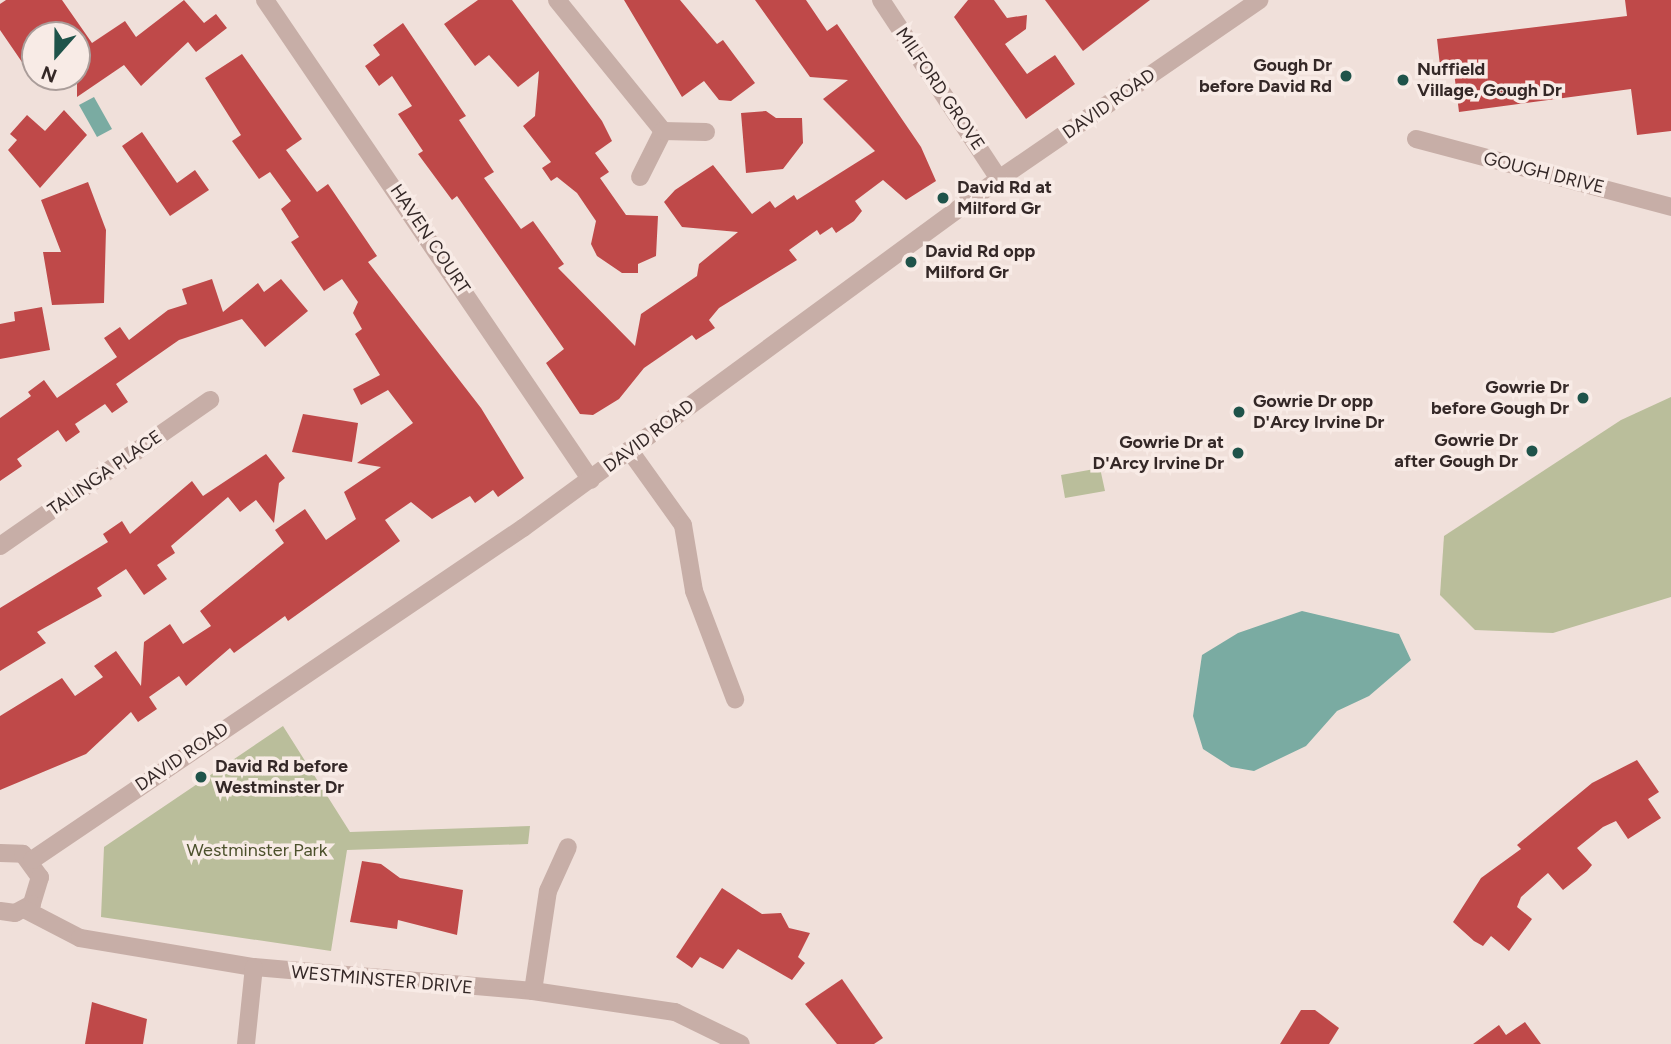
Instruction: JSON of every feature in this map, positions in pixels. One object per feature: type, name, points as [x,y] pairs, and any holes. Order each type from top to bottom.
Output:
[{"type":"street","name":"HAVEN COURT","points":[[265,0],[591,480]]},
{"type":"street","points":[[557,0],[663,131],[705,132]]},
{"type":"street","name":"MILFORD GROVE","points":[[881,0],[999,179]]},
{"type":"street","name":"DAVID ROAD","points":[[32,860],[591,480],[999,179],[1259,0]]},
{"type":"street","points":[[640,177],[663,131]]},
{"type":"street","name":"GOUGH DRIVE","points":[[1416,139],[1671,207]]},
{"type":"street","name":"TALINGA PLACE","points":[[0,546],[210,400]]},
{"type":"street","points":[[630,451],[683,525],[694,591],[736,699]]},
{"type":"street","points":[[533,991],[548,891],[568,847]]},
{"type":"street","points":[[0,853],[32,860],[40,887],[24,909],[0,911]]},
{"type":"street","name":"WESTMINSTER DRIVE","points":[[24,909],[80,938],[254,967],[533,991],[675,1012],[732,1041]]},
{"type":"street","points":[[246,1044],[254,967]]},
{"type":"green space","points":[[1671,397],[1671,597],[1553,633],[1475,630],[1440,595],[1444,536],[1621,420]]},
{"type":"green space","points":[[1100,468],[1105,491],[1065,498],[1061,475]]},
{"type":"green space","name":"Westminster Park","points":[[283,726],[350,832],[530,826],[528,844],[347,850],[331,951],[101,917],[104,847]]},
{"type":"water","points":[[94,97],[112,129],[97,137],[79,105]]},
{"type":"water","points":[[1302,611],[1399,634],[1411,660],[1369,696],[1337,711],[1306,746],[1254,771],[1231,767],[1203,749],[1193,716],[1202,655],[1238,633]]},
{"type":"building","points":[[6,0],[62,0],[77,21],[21,21],[21,61],[0,30],[0,4]]},
{"type":"building","points":[[184,0],[204,23],[216,14],[227,28],[196,52],[188,42],[141,86],[124,65],[91,87],[91,42],[125,21],[136,37]]},
{"type":"building","points":[[478,0],[512,0],[602,121],[612,141],[595,153],[609,172],[600,178],[626,215],[658,216],[656,256],[638,264],[638,273],[622,273],[597,256],[591,244],[596,221],[577,193],[557,177],[551,181],[542,168],[551,162],[523,126],[535,116],[539,71],[518,87],[489,55],[475,66],[444,24]]},
{"type":"building","points":[[624,0],[680,0],[717,44],[723,40],[755,83],[731,101],[719,100],[704,81],[682,97]]},
{"type":"building","points":[[755,0],[806,0],[827,31],[837,24],[921,147],[936,181],[906,200],[883,180],[855,201],[862,211],[854,221],[836,233],[832,227],[820,235],[817,230],[789,250],[797,260],[719,308],[709,320],[715,328],[696,340],[692,335],[644,368],[619,399],[593,415],[580,414],[546,363],[564,349],[457,196],[452,200],[418,154],[423,151],[398,114],[412,106],[392,76],[379,86],[365,66],[380,55],[373,45],[403,23],[466,116],[459,120],[494,172],[484,178],[521,229],[533,221],[564,264],[558,268],[635,346],[641,314],[697,276],[699,264],[738,232],[682,227],[664,202],[675,190],[713,165],[752,214],[770,201],[775,208],[794,195],[797,200],[875,151],[823,99],[848,80],[810,77]]},
{"type":"building","points":[[968,0],[994,0],[1007,18],[1027,15],[1026,29],[1005,44],[1027,74],[1055,55],[1075,84],[1026,119],[954,17]]},
{"type":"building","points":[[1045,0],[1150,0],[1083,51]]},
{"type":"building","points":[[1625,0],[1671,0],[1671,131],[1637,135],[1631,89],[1459,112],[1453,64],[1440,66],[1437,39],[1627,16]]},
{"type":"building","points":[[242,54],[302,139],[286,150],[317,192],[328,184],[377,256],[368,262],[481,408],[524,478],[498,497],[493,490],[475,503],[470,496],[432,519],[411,502],[385,520],[400,541],[288,621],[285,616],[234,653],[230,648],[186,686],[179,676],[149,697],[157,709],[138,722],[131,712],[86,754],[0,790],[0,716],[62,678],[75,696],[103,677],[94,666],[116,651],[141,686],[144,642],[170,624],[183,644],[211,626],[200,611],[284,543],[275,530],[305,509],[326,540],[356,519],[344,492],[381,467],[357,463],[413,423],[388,390],[361,405],[353,389],[380,375],[355,334],[362,329],[353,313],[358,302],[342,279],[324,291],[291,242],[299,237],[281,209],[291,201],[270,172],[259,179],[232,141],[241,135],[205,78]]},
{"type":"building","points":[[64,110],[87,135],[40,188],[8,150],[17,140],[10,134],[27,115],[45,131]]},
{"type":"building","points":[[766,111],[776,118],[802,118],[803,143],[783,169],[746,173],[741,113]]},
{"type":"building","points":[[142,132],[177,183],[195,170],[209,190],[170,216],[122,146]]},
{"type":"building","points":[[88,182],[106,230],[104,303],[52,305],[43,252],[61,252],[41,200]]},
{"type":"building","points":[[212,279],[223,312],[258,283],[264,292],[281,279],[308,311],[265,347],[242,319],[179,340],[116,384],[128,402],[112,413],[105,404],[75,424],[80,432],[66,442],[58,430],[17,459],[22,466],[0,481],[0,418],[31,396],[28,392],[44,380],[57,398],[117,357],[104,338],[120,327],[129,340],[168,310],[187,304],[182,289]]},
{"type":"building","points":[[42,307],[50,350],[0,359],[0,324],[15,321],[14,312]]},
{"type":"building","points":[[303,414],[358,423],[352,462],[292,452]]},
{"type":"building","points":[[266,454],[285,478],[279,483],[274,523],[256,500],[240,512],[228,497],[171,546],[175,553],[157,565],[167,579],[144,595],[126,569],[97,588],[102,596],[37,632],[46,643],[0,671],[0,608],[108,542],[103,534],[122,521],[130,534],[192,481],[203,496]]},
{"type":"building","points":[[1637,760],[1659,792],[1648,799],[1661,818],[1628,839],[1616,821],[1603,827],[1577,848],[1592,865],[1563,890],[1548,873],[1521,897],[1517,907],[1532,919],[1509,951],[1491,936],[1483,946],[1453,922],[1481,878],[1521,849],[1517,845],[1592,783]]},
{"type":"building","points":[[362,861],[381,864],[400,878],[463,890],[457,935],[398,920],[397,929],[350,922]]},
{"type":"building","points":[[722,888],[762,914],[781,913],[789,928],[810,933],[798,957],[805,963],[792,980],[738,949],[723,969],[700,957],[692,968],[676,957]]},
{"type":"building","points":[[842,979],[883,1038],[874,1044],[837,1044],[805,1004]]},
{"type":"building","points":[[92,1002],[147,1019],[143,1044],[85,1044]]},
{"type":"building","points":[[1301,1010],[1315,1010],[1339,1028],[1329,1044],[1280,1044]]},
{"type":"building","points":[[1525,1022],[1541,1044],[1473,1044],[1499,1025],[1506,1035]]},
{"type":"place","name":"Gough Dr before David Rd","points":[[1346,76]]},
{"type":"place","name":"Nuffield Village, Gough Dr","points":[[1403,80]]},
{"type":"place","name":"David Rd at Milford Gr","points":[[943,198]]},
{"type":"place","name":"David Rd opp Milford Gr","points":[[911,262]]},
{"type":"place","name":"Gowrie Dr before Gough Dr","points":[[1583,398]]},
{"type":"place","name":"Gowrie Dr opp D'Arcy Irvine Dr","points":[[1239,412]]},
{"type":"place","name":"Gowrie Dr after Gough Dr","points":[[1532,451]]},
{"type":"place","name":"Gowrie Dr at D'Arcy Irvine Dr","points":[[1238,453]]},
{"type":"place","name":"David Rd before Westminster Dr","points":[[201,777]]}]
